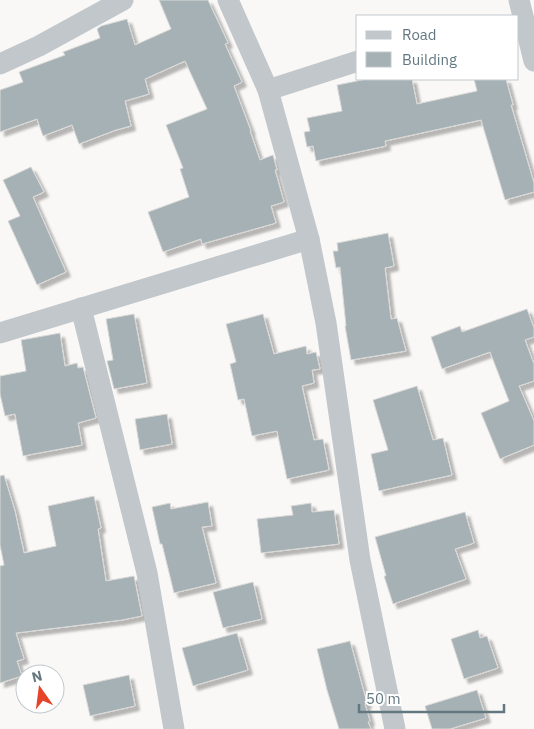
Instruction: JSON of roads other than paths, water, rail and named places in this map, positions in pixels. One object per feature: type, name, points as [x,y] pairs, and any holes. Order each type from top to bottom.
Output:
[{"type":"street","points":[[0,64],[39,46],[122,0]]},
{"type":"street","points":[[228,0],[268,90],[308,239],[326,324],[360,560],[395,729]]},
{"type":"street","points":[[521,8],[534,61]]},
{"type":"street","points":[[268,90],[356,62]]},
{"type":"street","points":[[0,333],[308,239]]},
{"type":"street","points":[[81,308],[147,573],[174,729]]}]
